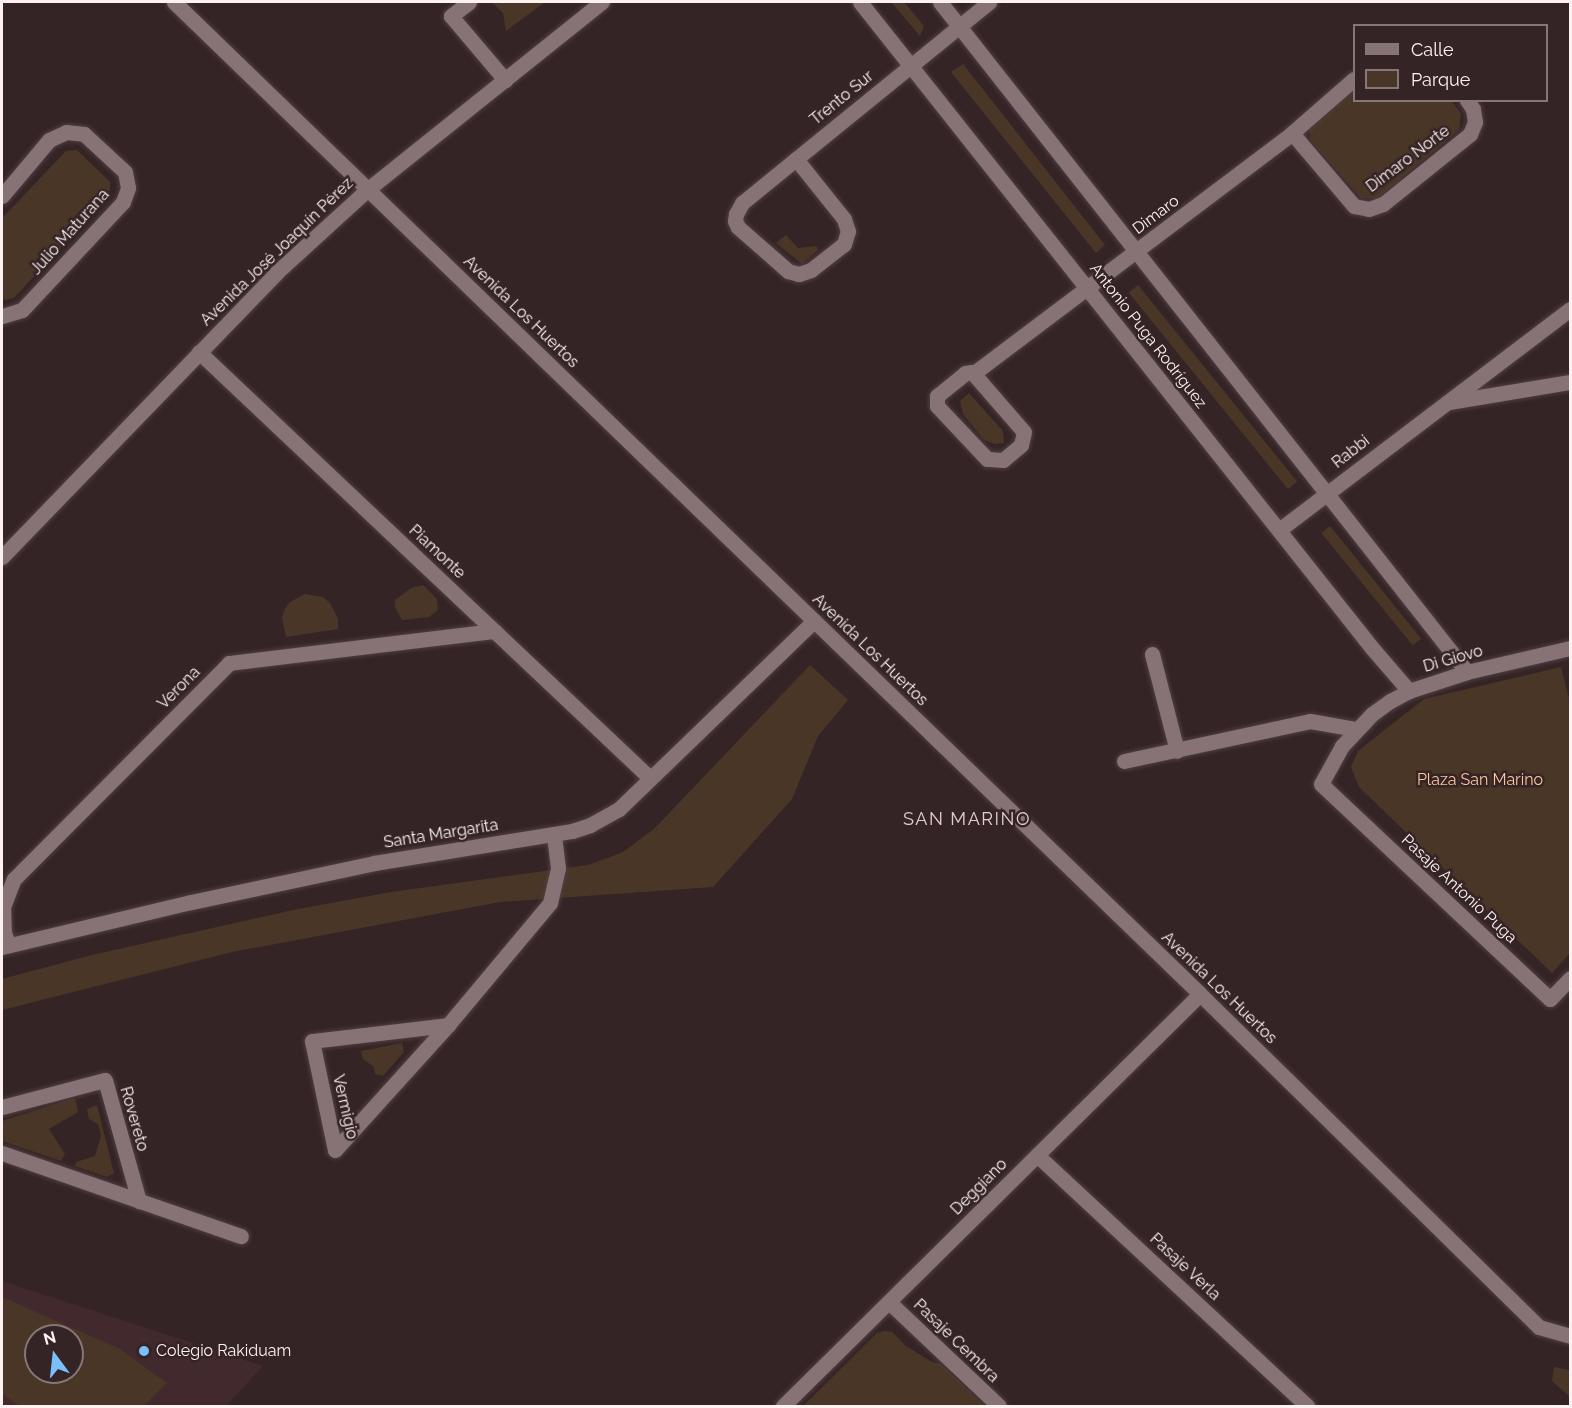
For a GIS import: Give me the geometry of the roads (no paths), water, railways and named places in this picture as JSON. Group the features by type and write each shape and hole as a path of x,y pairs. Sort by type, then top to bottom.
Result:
{"street":[{"name":"Avenida Los Huertos","path":"174,2 1200,994 1539,1327 1570,1336"},
{"path":"469,2 451,16 505,80"},
{"name":"Antonio Puga Rodríguez","path":"860,2 1409,691"},
{"path":"940,2 1467,672"},
{"name":"Trento Sur","path":"796,159 844,219 848,231 844,244 811,270 799,274 788,271 738,227 735,214 742,203 959,26 989,2"},
{"name":"Avenida José Joaquín Pérez","path":"2,557 276,273 367,190 598,3"},
{"name":"Dimaro","path":"974,373 1024,432 1021,445 1003,460 987,459 938,406 937,396 965,373 974,373 1137,252 1292,133 1353,80"},
{"name":"Dimaro Norte","path":"1292,133 1354,206 1369,209 1383,204 1470,134 1475,122 1473,109 1468,102"},
{"name":"Julio Maturana","path":"2,196 49,140 66,132 84,134 125,172 128,188 123,202 22,310 2,316"},
{"name":"Rabbi","path":"1279,530 1570,309"},
{"name":"Piamonte","path":"199,352 650,778"},
{"name":"Rabbi","path":"1446,402 1570,382"},
{"name":"Santa Margarita","path":"5,946 191,902 374,863 572,831 605,818 619,809 814,621"},
{"name":"Verona","path":"5,946 3,907 14,879 229,663 494,631"},
{"name":"Di Giovo","path":"1321,784 1330,764 1356,729 1381,708 1409,691 1467,672 1570,648"},
{"path":"1152,654 1177,751"},
{"path":"1124,761 1310,722 1356,729"},
{"name":"Pasaje Antonio Puga","path":"1321,784 1550,999 1570,978"},
{"name":"Vermigio","path":"448,1024 312,1041 335,1150 448,1024 550,903 558,868 554,834"},
{"name":"Deggiano","path":"783,1407 1200,994"},
{"name":"Rovereto","path":"2,1107 105,1080 139,1201"},
{"path":"2,1153 241,1236"},
{"name":"Pasaje Verla","path":"1037,1155 1307,1407"},
{"name":"Pasaje Cembra","path":"889,1302 999,1407"}],"place":[{"name":"Colegio Rakiduam","path":"144,1351"}],"district":[{"name":"SAN MARINO","path":"967,819"}],"park label":[{"name":"Plaza San Marino","path":"1480,780"}]}
